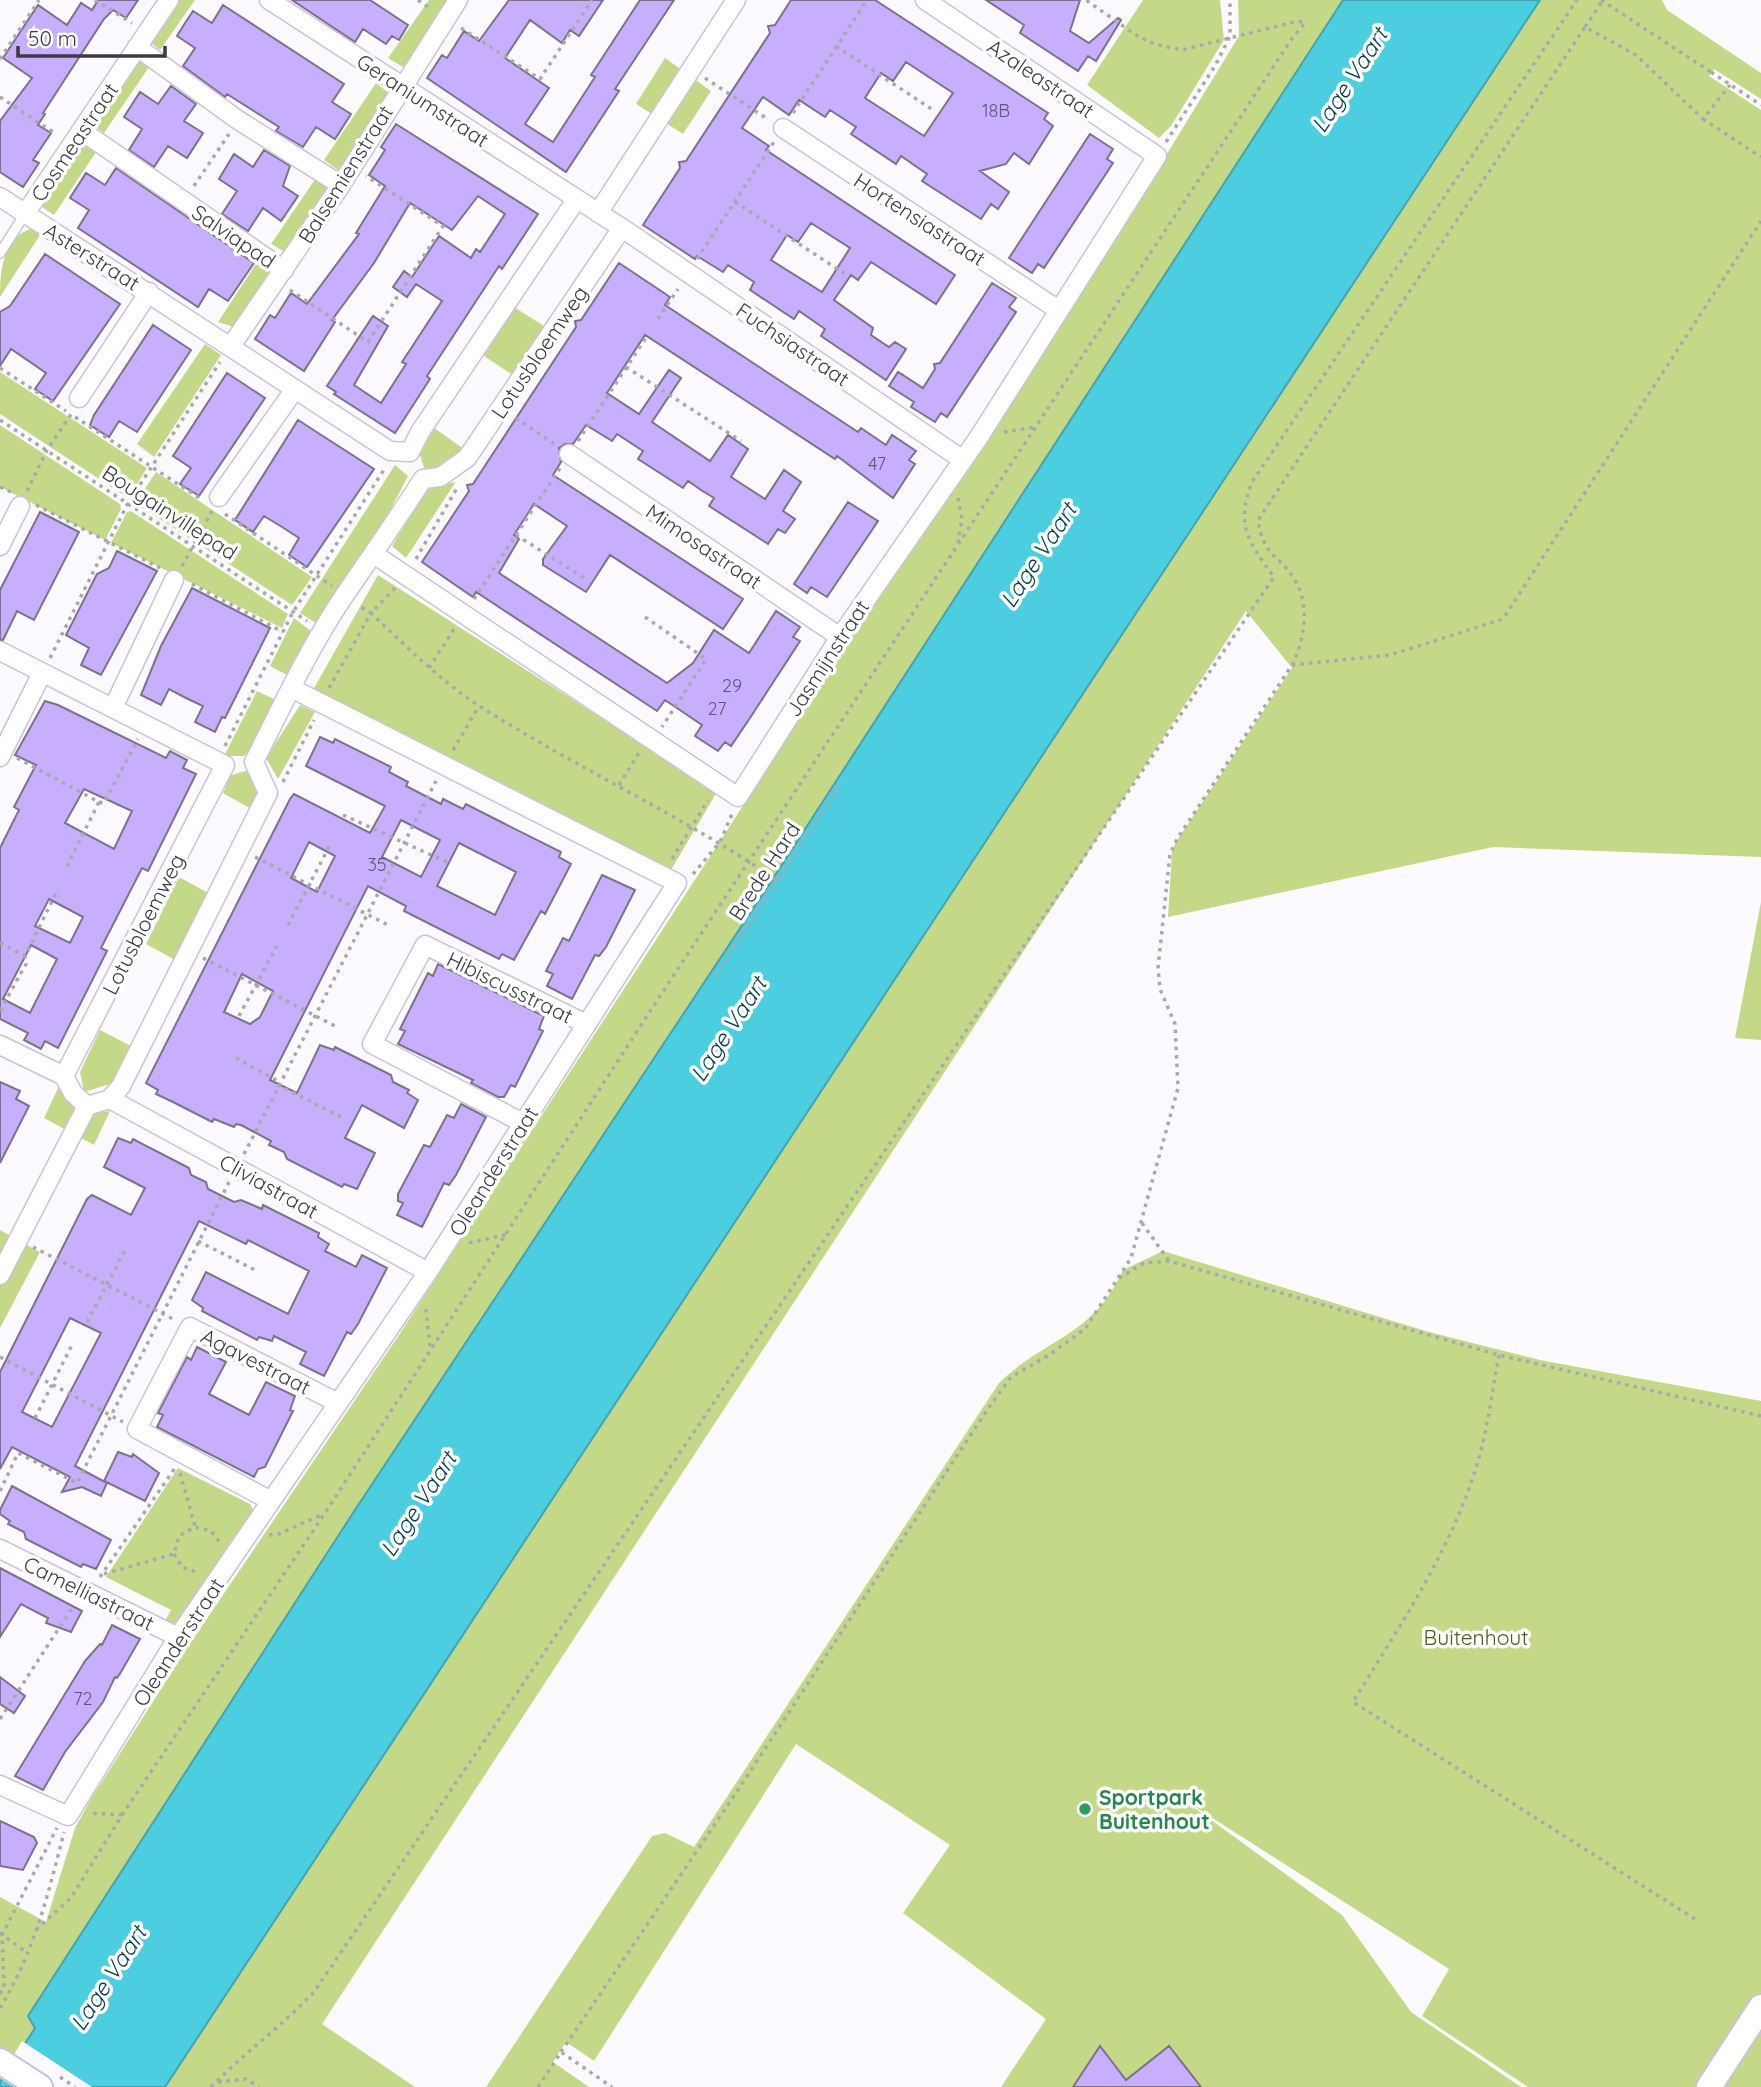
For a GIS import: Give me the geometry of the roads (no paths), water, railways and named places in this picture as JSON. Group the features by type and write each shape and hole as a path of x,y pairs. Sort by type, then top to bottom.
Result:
{"street":[{"name":"Cosmeastraat","path":"25,214 169,0"},
{"name":"Geraniumstraat","path":"269,0 576,200"},
{"name":"Balsemienstraat","path":"231,346 341,185 401,85 458,0"},
{"path":"598,213 736,0"},
{"name":"Azaleastraat","path":"925,0 1157,156"},
{"path":"142,40 238,120 341,185"},
{"name":"Hortensiastraat","path":"783,128 1058,309"},
{"name":"Salviapad","path":"77,138 183,202 280,276"},
{"name":"Jasmijnstraat","path":"375,555 738,797 840,637 979,437 1157,156"},
{"name":"Asterstraat","path":"0,197 295,388 403,452"},
{"path":"254,762 323,631 423,479 403,452 420,432 576,200 622,228"},
{"name":"Fuchsiastraat","path":"622,228 963,460"},
{"name":"Lotusbloemweg","path":"423,479 440,477 467,458 622,228"},
{"name":"Asterstraat","path":"75,406 149,292"},
{"path":"217,502 295,388"},
{"name":"Mimosastraat","path":"569,454 840,637"},
{"path":"0,546 22,502"},
{"path":"113,708 175,578"},
{"path":"0,651 225,765 254,762"},
{"path":"1,754 42,673"},
{"name":"Oleanderstraat","path":"0,1785 69,1812 178,1637 336,1402 440,1254 586,1024 669,879 292,688"},
{"path":"0,1275 86,1107 110,1099 121,1086 268,793 254,762"},
{"name":"Lotusbloemweg","path":"64,1076 225,765"},
{"name":"Hibiscusstraat","path":"523,1123 372,1044 425,945 586,1024"},
{"path":"0,1045 64,1076 86,1107"},
{"name":"Cliviastraat","path":"110,1099 236,1168 424,1277"},
{"name":"Agavestraat","path":"271,1501 137,1429 190,1327 336,1402"},
{"name":"Camelliastraat","path":"0,1549 82,1592 178,1637"},
{"path":"1709,2087 1761,2007"},
{"path":"0,2061 40,2087"}],"lane":[{"path":"0,253 25,214"}],"water":[{"name":"Lage Vaart","path":"1343,0 1540,0 165,2087 0,2087 0,2082 35,2028 28,2016 353,1513 770,883"}],"place":[{"name":"Sportpark Buitenhout","path":"1085,1809"}],"park label":[{"name":"Buitenhout","path":"1476,1637"}]}
